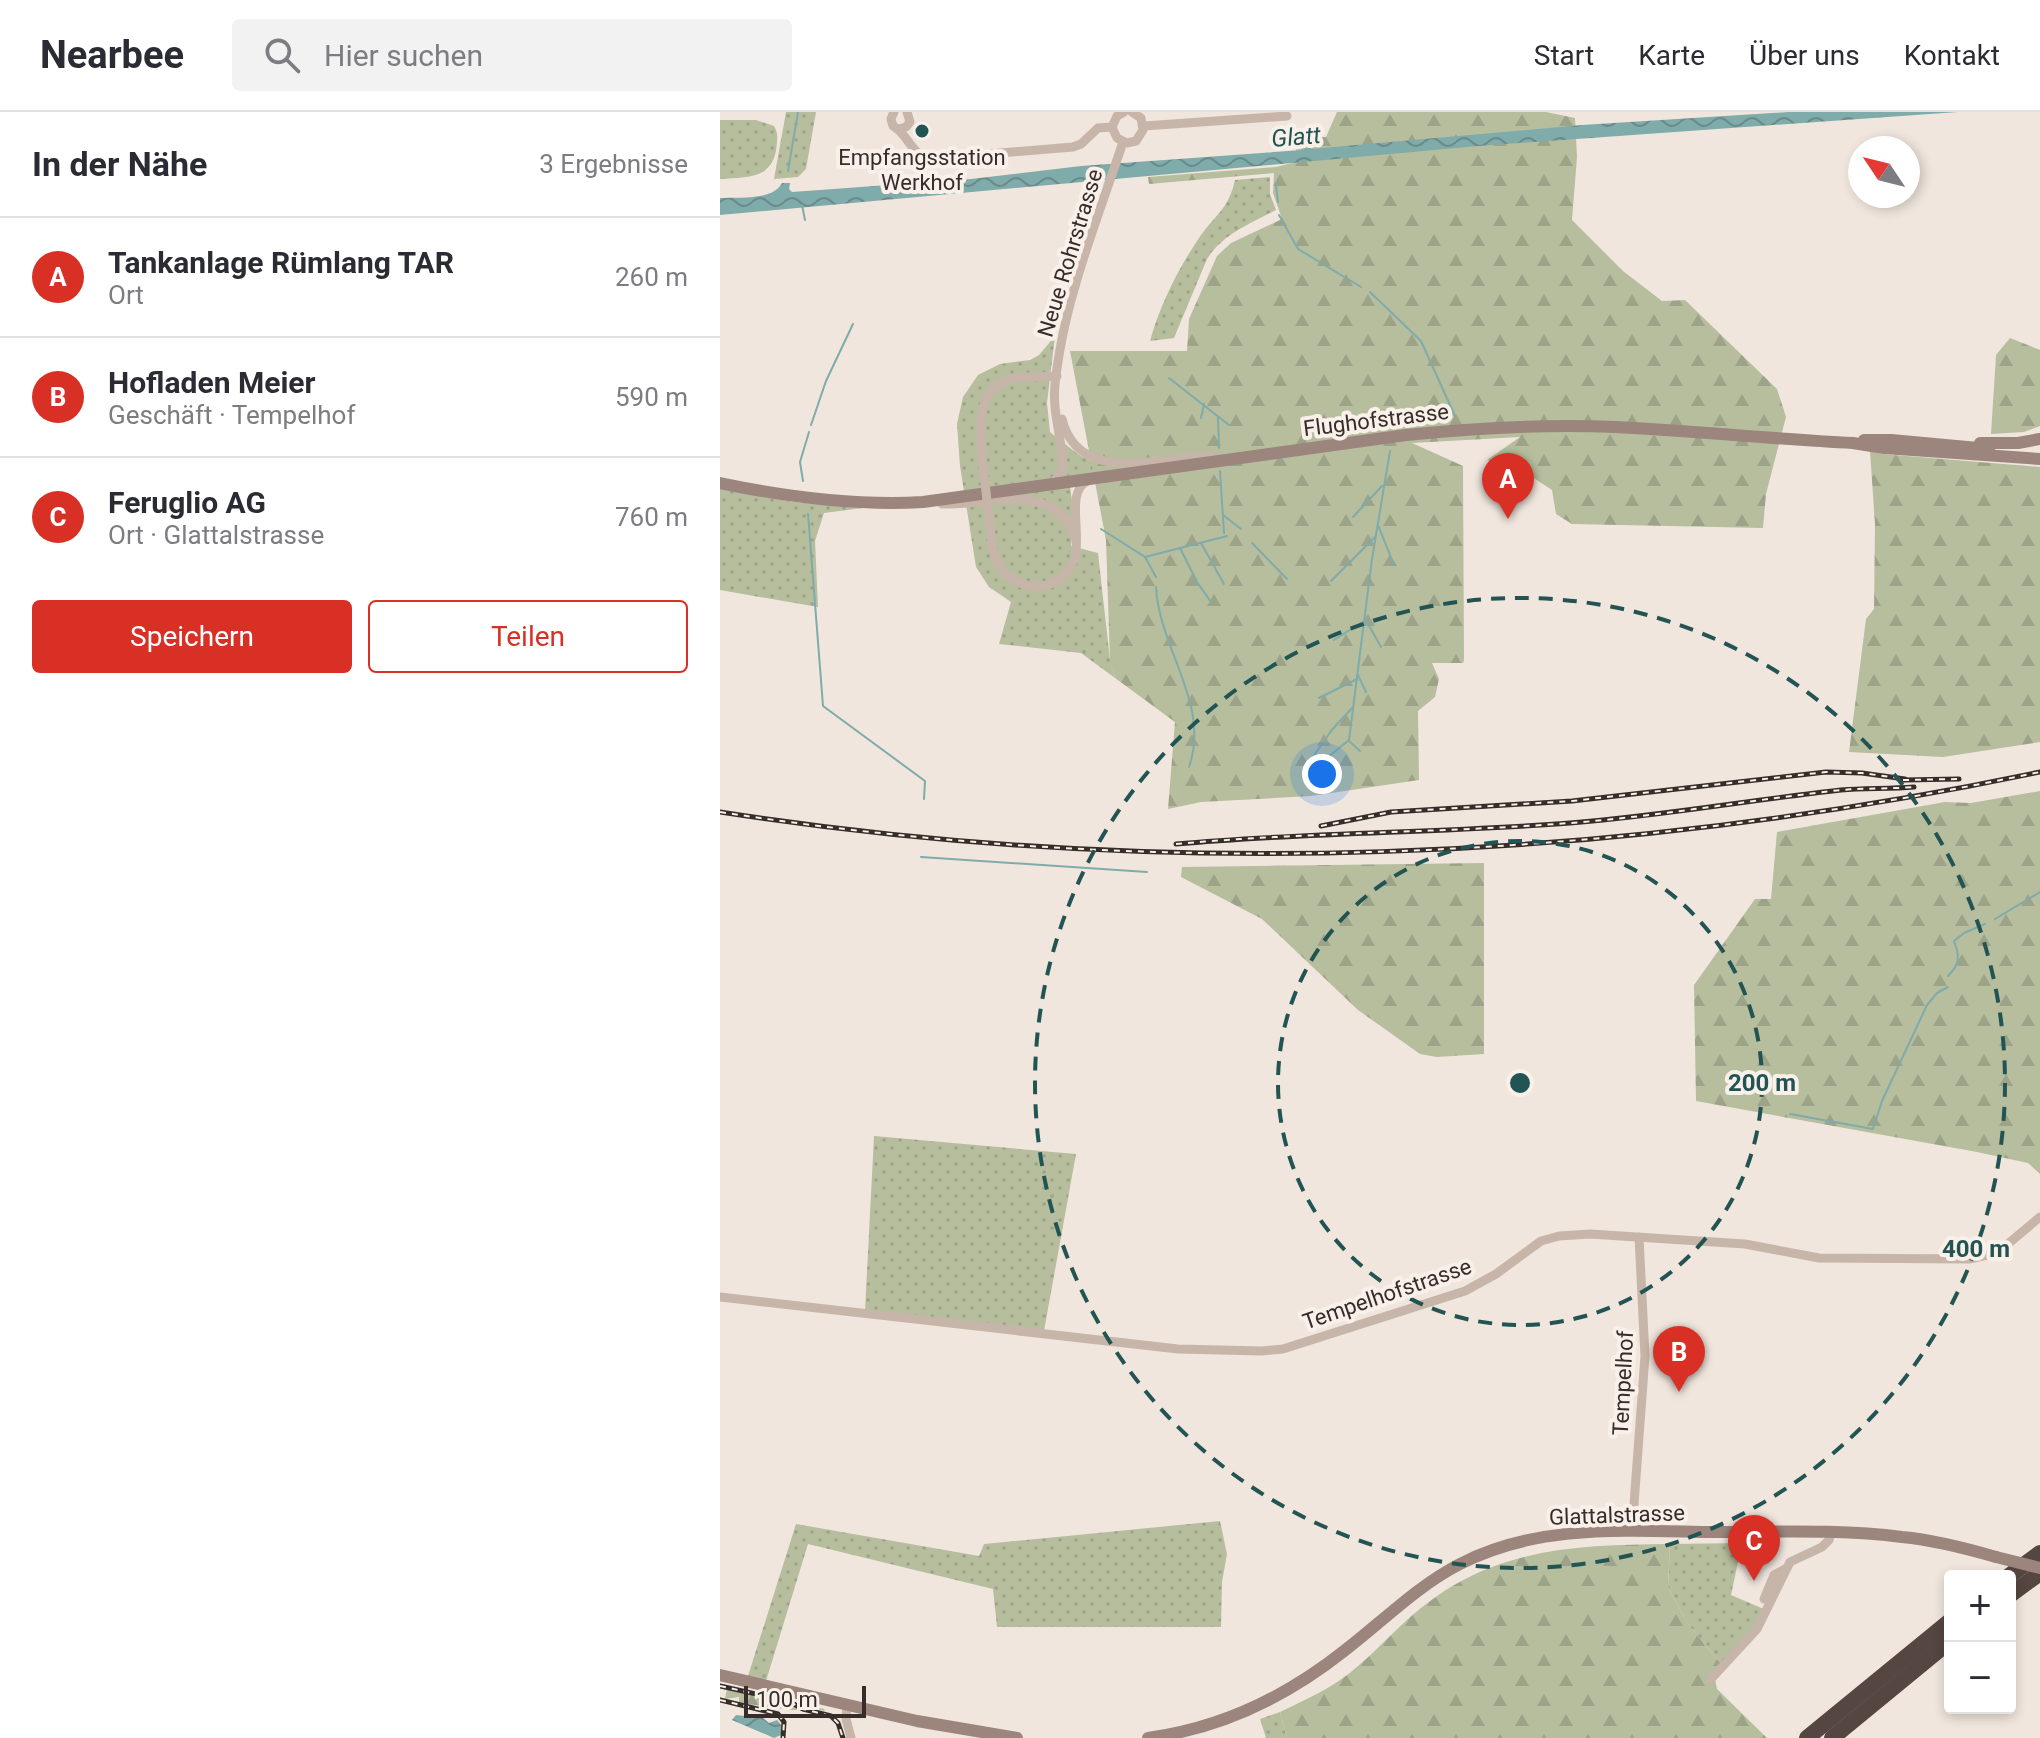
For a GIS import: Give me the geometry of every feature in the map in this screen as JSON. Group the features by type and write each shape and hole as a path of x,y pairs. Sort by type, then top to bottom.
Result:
{"highway":[{"path":"2016,1571 2040,1553"},
{"path":"2016,1590 2040,1571"},
{"path":"1807,1738 1944,1626"},
{"path":"1832,1738 1949,1642"}],"main road":[{"name":"Flughofstrasse","path":"720,483 796,497 878,503 923,502 1372,439 1473,428 1615,427 2040,459"},
{"path":"1853,443 1869,439 1970,445 2040,439"},
{"path":"1970,445 2040,452"},
{"name":"Glattalstrasse","path":"1148,1738 1184,1732 1228,1719 1300,1685 1416,1592 1459,1565 1487,1552 1548,1536 1632,1531 1831,1533 1913,1538 1996,1557 2040,1571"},
{"path":"720,1675 917,1721 1017,1738"}],"street":[{"path":"894,112 892,123 913,150 929,159 1073,147 1081,144 1098,128 1112,127"},
{"path":"899,129 910,122 907,112"},
{"path":"1124,112 1117,116 1112,127 1122,146 1139,138 1144,126 1139,115 1132,112"},
{"path":"1144,126 1287,116"},
{"name":"Neue Rohrstrasse","path":"1122,146 1060,344 1057,376 1063,424 1079,449 1094,459 1122,464 1198,456 1236,458"},
{"path":"1057,376 1013,379 992,390 980,416 989,519 997,561 1009,577 1025,586 1043,587 1063,577 1074,562 1077,543 1076,492 1082,484 1096,478"},
{"name":"Neue Rohrstrasse","path":"1051,484 1063,465 1054,384 1057,376"},
{"path":"923,502 946,504 1025,499 1045,503 1066,519 1077,543"},
{"name":"Tempelhofstrasse","path":"720,1297 1178,1349 1262,1351 1283,1349 1465,1291 1496,1274 1541,1241 1559,1236 1590,1234 1745,1244 1819,1258 1969,1259 1997,1253 2040,1217"},
{"name":"Tempelhof","path":"1632,1531 1645,1356 1639,1237"},
{"path":"1764,1599 1774,1575 1797,1557 1822,1547 1831,1533"},
{"path":"1711,1679 1757,1629 1785,1569"},
{"path":"847,1705 846,1719 851,1738"}],"green space":[{"path":"786,112 816,112 806,169 798,177 774,179"},
{"path":"1337,112 1546,112 1575,118 1577,157 1572,220 1623,271 1662,301 1685,300 1777,389 1786,417 1766,494 1763,528 1572,524 1556,514 1552,490 1517,467 1487,460 1520,437 1412,443 1463,466 1464,660 1463,663 1432,663 1439,679 1435,697 1418,711 1419,780 1311,796 1201,802 1168,809 1175,722 1115,678 1110,661 1106,540 1070,351 1187,351 1189,319 1217,256 1231,243 1282,219 1273,193 1274,173 1149,184 1148,177 1276,167 1296,162 1296,139 1326,137"},
{"path":"720,120 756,120 774,126 776,151 768,167 747,177 720,179"},
{"path":"1270,177 1270,194 1276,210 1238,230 1213,250 1174,338 1150,341 1177,275 1199,238 1225,206 1235,180"},
{"path":"1055,336 1047,403 1050,432 1079,455 1110,471 1069,476 1074,521 1071,546 1098,553 1110,660 1115,678 1081,653 999,644 1011,602 989,587 976,567 960,466 957,424 963,397 978,375 1000,364 1030,360 1039,355"},
{"path":"2010,338 2040,350 2040,426 2024,432 1991,434 1996,355"},
{"path":"1870,451 2040,467 2040,742 1943,757 1849,752 1866,619 1874,609 1875,524"},
{"path":"720,489 794,502 863,508 824,513 815,541 818,607 720,590"},
{"path":"2040,791 2040,1174 2028,1163 1977,1152 1696,1101 1694,985 1755,899 1771,899 1777,832 1945,802 1971,803"},
{"path":"1484,863 1484,1054 1437,1057 1420,1054 1358,1010 1262,919 1181,877 1182,867"},
{"path":"874,1136 1076,1154 1044,1331 865,1311"},
{"path":"1220,1521 1227,1554 1222,1582 1221,1627 997,1627 993,1589 808,1544 766,1681 748,1676 796,1524 979,1556 984,1544"},
{"path":"1742,1543 1731,1595 1766,1610 1762,1620 1722,1665 1688,1624 1668,1587 1670,1544"},
{"path":"1670,1544 1668,1587 1688,1624 1722,1665 1714,1674 1717,1689 1767,1738 1287,1738 1280,1712 1345,1676 1421,1608 1479,1572 1508,1561 1571,1549"},
{"path":"727,1688 825,1711 801,1706 799,1710 792,1710 739,1703 739,1697 725,1699"},
{"path":"1280,1712 1287,1738 1266,1738 1260,1719"}],"water":[{"path":"1789,112 1958,112 1478,146 720,215 720,198 763,195 771,193 782,183 790,183 792,192 1302,150 1307,138 1312,137 1311,149 1582,125"},
{"path":"736,1715 763,1718 769,1723 777,1720 782,1726 781,1735 774,1738 732,1720"}],"waterway":[{"path":"788,171 798,112"},
{"path":"1276,185 1278,202"},
{"path":"802,205 805,220"},
{"path":"1279,215 1298,249 1361,287"},
{"path":"1370,292 1421,341 1455,416"},
{"path":"811,425 826,381 853,324"},
{"path":"1169,378 1229,425"},
{"path":"1201,418 1204,404"},
{"path":"1218,417 1219,448"},
{"path":"803,481 800,462 809,432"},
{"path":"1322,762 1349,740 1372,559 1390,451"},
{"path":"1220,471 1224,533"},
{"path":"1353,517 1382,486"},
{"path":"808,514 823,706 925,781 924,799"},
{"path":"1223,515 1241,529"},
{"path":"1378,525 1394,565"},
{"path":"1101,529 1145,557 1156,577"},
{"path":"1145,557 1227,536"},
{"path":"1331,581 1375,537"},
{"path":"1201,543 1224,584"},
{"path":"1252,543 1287,579"},
{"path":"1180,548 1211,602"},
{"path":"1156,587 1159,610 1194,721 1194,744 1189,767"},
{"path":"1366,620 1381,647"},
{"path":"1334,640 1364,621"},
{"path":"1358,675 1366,692"},
{"path":"1319,698 1357,679"},
{"path":"1308,764 1352,708"},
{"path":"1349,741 1360,751"},
{"path":"921,857 1147,872"},
{"path":"1995,919 2040,892"},
{"path":"1948,976 1958,960 1954,941 1985,924"},
{"path":"1790,1114 1873,1129 1882,1101 1927,1005 1937,993 1948,987"}],"railway":[{"path":"1321,826 1391,812 1572,801 1826,772 1905,779"},
{"path":"720,812 885,834 1050,847 1216,853 1382,852 1547,843 1712,826 1877,803 2040,772"},
{"path":"1903,780 1959,779"},
{"path":"1176,844 1570,823 1841,790 1914,787"},
{"path":"720,1686 788,1701 803,1709 831,1716 838,1723 843,1738"},
{"path":"720,1700 778,1714 784,1722 783,1738"}],"place":[{"name":"Empfangsstation Werkhof","path":"922,131"},
{"name":"Tankanlage Rümlang TAR","path":"1508,519"},
{"name":"Hofladen Meier","path":"1679,1392"},
{"name":"Feruglio AG","path":"1754,1581"}],"water label":[{"name":"Glatt","path":"1296,137"}]}
